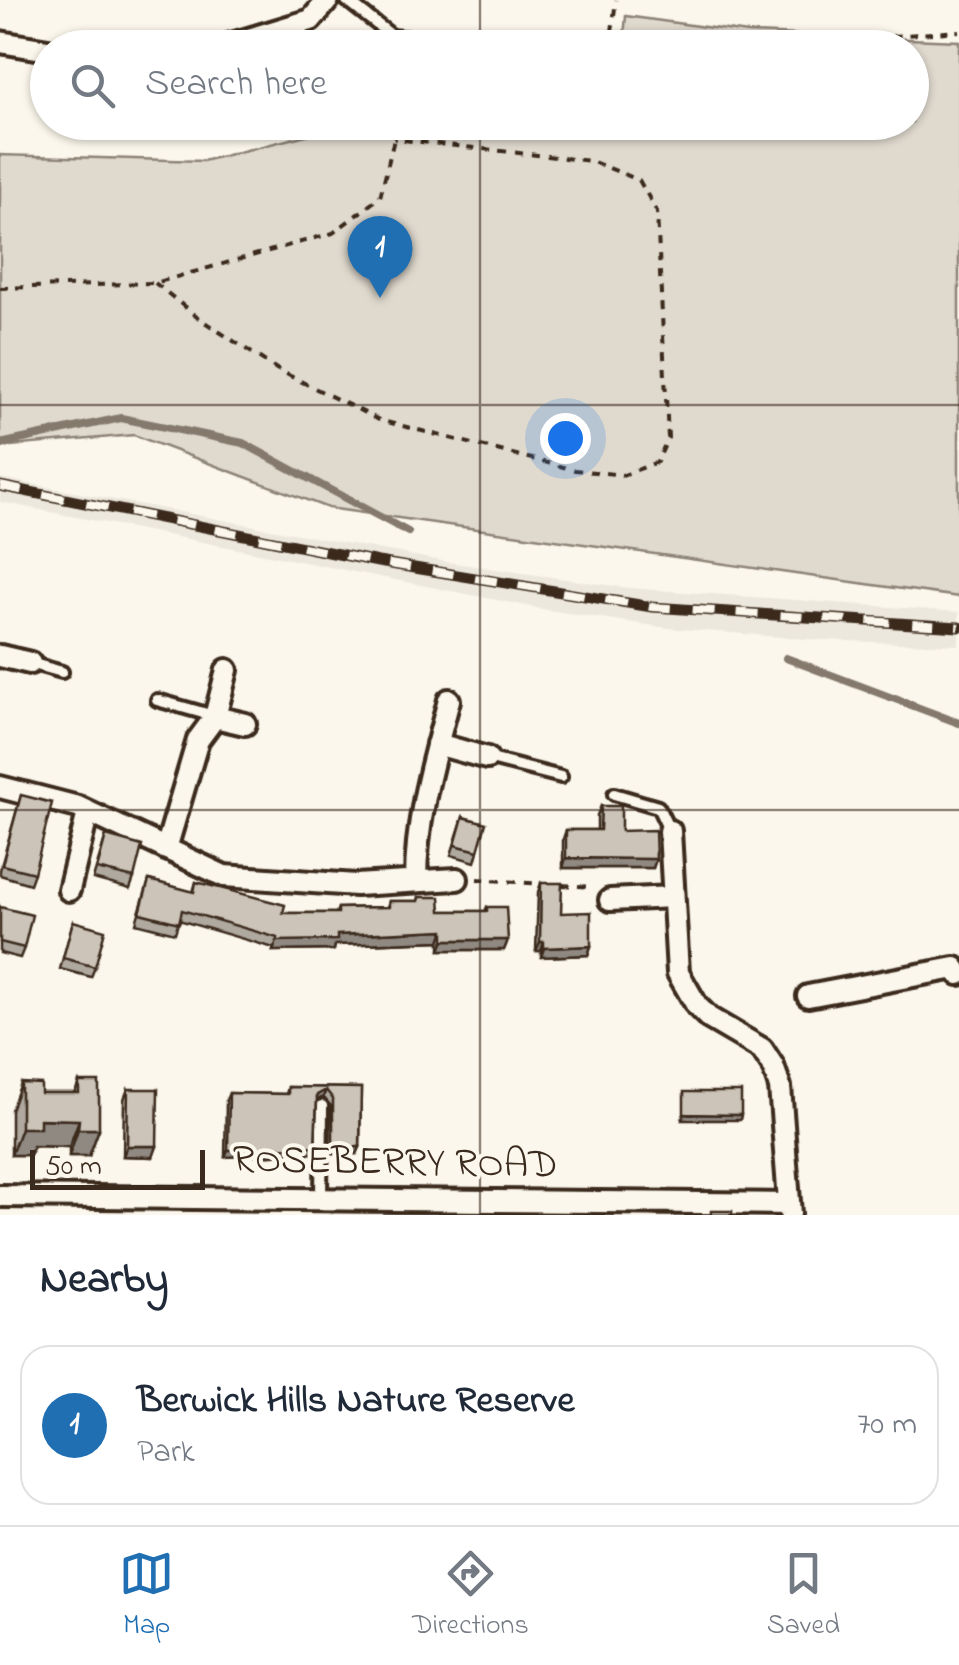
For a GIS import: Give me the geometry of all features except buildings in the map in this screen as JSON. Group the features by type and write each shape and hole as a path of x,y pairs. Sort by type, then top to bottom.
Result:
{"street":[{"path":"278,30 311,20 328,0"},
{"path":"0,42 30,47"},
{"path":"0,656 30,663"},
{"path":"166,849 198,740 215,716 227,670"},
{"path":"416,881 418,823 450,700"},
{"path":"215,716 245,724"},
{"path":"438,744 487,758"},
{"path":"0,787 88,812 224,876 356,886 457,879"},
{"path":"69,890 88,812"},
{"path":"670,831 678,974 686,992 709,1018 762,1049 773,1066 780,1087 790,1210"},
{"path":"605,893 673,897"},
{"path":"808,996 957,971"},
{"name":"ROSEBERRY ROAD","path":"0,1196 321,1197 790,1210"}],"lane":[{"path":"346,0 384,30"},
{"path":"30,663 62,672"},
{"path":"157,700 215,716"},
{"path":"487,758 561,778"},
{"path":"614,794 658,807 670,831"},
{"path":"321,1197 322,1106"}],"path":[{"path":"612,30 616,0"},
{"path":"929,33 959,31"},
{"path":"0,288 155,283 332,233 380,197 394,140"},
{"path":"155,283 197,317 278,370 379,420 575,470 624,475 656,462 668,438 657,212 639,180 591,160 403,140"},
{"path":"457,879 605,893"}],"shaded area":[{"path":"626,16 726,30 625,30"},
{"path":"929,40 959,41 959,597 328,508 134,435 0,447 0,155 203,161 286,140 929,140"},
{"path":"0,478 447,562 629,588 959,612 959,645 818,640 668,628 547,610 0,502"}],"waterway":[{"path":"0,444 121,418 243,443 408,532"},
{"path":"786,658 959,723"}],"railway":[{"path":"0,486 378,562 652,607 959,627"}],"place":[{"name":"Berwick Hills Nature Reserve","path":"380,298"}]}
